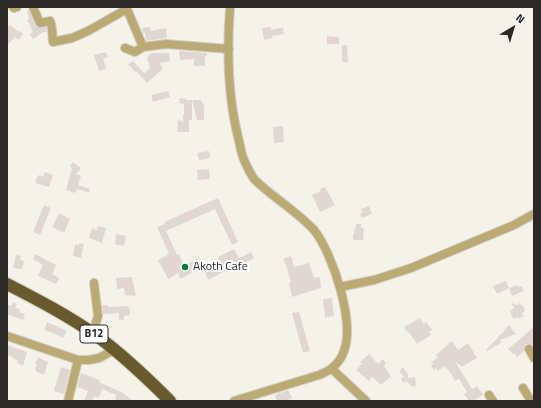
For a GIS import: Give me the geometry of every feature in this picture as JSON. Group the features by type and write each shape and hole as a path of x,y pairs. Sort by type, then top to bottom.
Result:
{"highway":[{"name":"B12","path":"7,284 93,333 170,401"}],"street":[{"path":"13,7 17,7"},
{"path":"33,7 40,23 50,21 52,26 53,42 72,38 127,10 143,47"},
{"path":"230,7 229,68 235,123 243,158 248,170 255,180 301,217 314,231 323,245 330,257 340,287 344,306 347,336 344,352 332,369 319,375 234,401"},
{"path":"124,48 135,52 143,47 166,44 229,49"},
{"path":"340,287 374,280 411,268 514,225 534,214"},
{"path":"93,333 98,316 94,283"},
{"path":"7,336 78,360 99,358 114,350"},
{"path":"529,349 534,358"},
{"path":"68,401 78,360"},
{"path":"332,369 366,401"},
{"path":"523,388 531,401"}],"building":[{"path":"27,11 29,11 36,27 46,27 47,32 43,32 33,39 30,34 33,32 27,20 29,19"},
{"path":"10,25 23,34 19,40 15,37 7,46 7,28"},
{"path":"150,27 151,31 166,28 167,38 146,41 145,33 143,33 142,28"},
{"path":"271,27 271,30 283,27 284,34 272,36 273,38 264,40 262,28"},
{"path":"327,36 339,37 339,44 327,44"},
{"path":"342,45 347,45 348,62 342,62"},
{"path":"179,51 207,53 207,56 205,56 205,66 194,66 194,59 180,60"},
{"path":"106,52 108,57 103,59 106,69 99,71 94,55"},
{"path":"151,53 169,53 170,61 160,63 163,69 147,83 128,64 133,61 144,73 150,68 147,58"},
{"path":"168,91 170,97 153,102 151,95"},
{"path":"180,98 192,100 192,120 189,120 189,132 177,132 178,120 183,122 184,114 184,104 179,103"},
{"path":"192,100 201,100 204,106 204,120 197,120"},
{"path":"283,126 284,142 274,143 273,127"},
{"path":"209,151 210,158 199,160 197,153"},
{"path":"73,162 81,168 76,174 81,176 78,185 90,189 89,193 77,189 75,193 66,190 72,168 70,166"},
{"path":"209,169 210,179 198,180 197,170"},
{"path":"45,172 53,175 49,187 35,183 38,175 43,177"},
{"path":"325,187 335,205 320,212 312,195 321,191 320,189"},
{"path":"218,198 238,242 232,245 215,209 166,231 184,266 197,259 202,267 180,279 178,273 168,279 158,260 169,254 157,227 165,224 164,222"},
{"path":"44,205 51,208 40,235 33,232"},
{"path":"369,206 372,214 362,218 360,214 363,213 361,209"},
{"path":"59,213 70,219 64,233 52,227"},
{"path":"356,224 361,224 361,228 364,228 363,240 353,240"},
{"path":"98,226 106,228 102,243 89,238 92,228 97,230"},
{"path":"116,234 126,236 124,246 115,244"},
{"path":"79,243 84,244 81,258 73,256 75,244 79,245"},
{"path":"234,249 239,258 251,252 254,258 208,280 205,273 222,264 218,257"},
{"path":"35,254 56,265 52,274 59,278 56,284 38,276 43,265 33,259"},
{"path":"16,255 21,256 20,260 24,261 22,269 13,268"},
{"path":"291,256 294,267 309,263 314,278 320,277 321,288 292,297 289,283 291,283 283,259"},
{"path":"132,277 136,296 125,295 124,288 117,289 116,278"},
{"path":"506,281 509,288 497,294 493,286"},
{"path":"518,285 519,287 522,286 524,291 512,296 509,288"},
{"path":"332,298 334,316 325,317 323,299"},
{"path":"13,302 17,304 15,308 20,310 19,312 25,314 23,320 7,314 7,304 11,306"},
{"path":"511,303 517,305 519,303 524,307 525,311 522,313 524,316 518,319 518,317 513,319 510,311 514,308"},
{"path":"102,305 108,305 108,307 128,306 130,315 124,316 124,320 119,320 119,313 103,314"},
{"path":"299,312 310,351 303,353 292,313"},
{"path":"420,318 424,324 426,322 432,330 429,332 431,335 417,344 404,327"},
{"path":"47,322 67,331 63,338 44,330"},
{"path":"509,325 516,334 500,340 502,342 487,351 486,350"},
{"path":"534,327 534,347 526,344 524,351 517,357 515,353 513,354 508,349"},
{"path":"452,341 458,350 468,343 477,358 462,367 455,361 472,389 477,386 483,395 473,401 469,401 464,394 467,392 459,379 455,381 445,366 438,371 436,368 434,370 431,366 433,364 431,362 438,358 436,355"},
{"path":"7,345 27,352 23,366 17,363 18,360 7,355"},
{"path":"369,354 378,364 383,359 386,364 384,366 391,376 381,385 372,377 369,381 356,370 362,364 360,362"},
{"path":"38,357 48,362 44,375 35,371 37,364 35,363"},
{"path":"61,367 70,370 64,394 54,391"},
{"path":"403,367 408,374 408,378 415,377 416,386 412,387 407,381 403,383 401,378 404,377 399,371"},
{"path":"81,373 100,380 99,382 123,393 133,401 115,401 116,395 102,389 99,398 94,396 92,401 84,401 88,391 77,387"},
{"path":"288,390 292,398 286,401 277,401 275,395"}],"place":[{"name":"Akoth Cafe","path":"185,267"}]}
